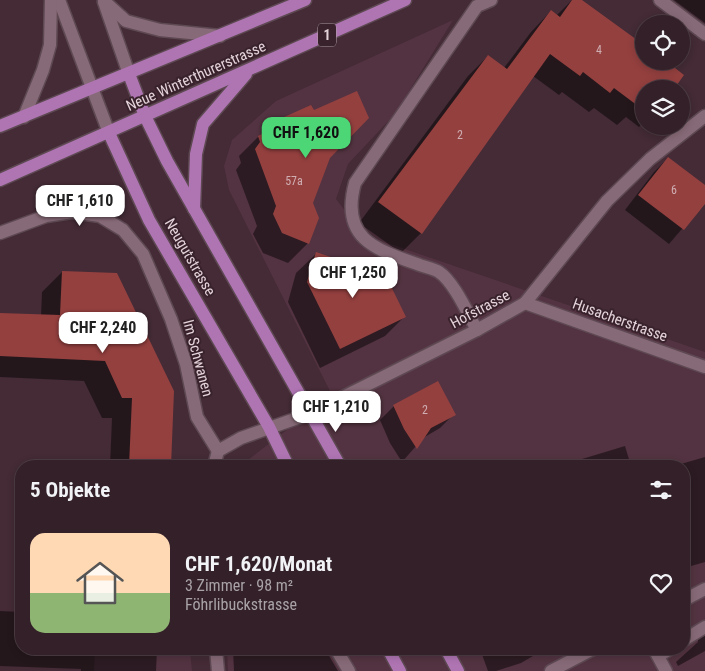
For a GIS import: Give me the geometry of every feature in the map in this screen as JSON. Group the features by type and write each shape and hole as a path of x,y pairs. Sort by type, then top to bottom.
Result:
{"main road":[{"name":"Neue Winterthurerstrasse","path":"0,126 305,0"},
{"name":"Neue Winterthurerstrasse","path":"0,180 405,0"},
{"name":"Neugutstrasse","path":"194,210 196,154 203,124 249,70"},
{"name":"Neugutstrasse","path":"129,74 145,116 194,210 336,460"},
{"name":"Neugutstrasse","path":"110,132 149,220 269,427 285,460"},
{"path":"391,655 400,671"},
{"path":"449,655 458,671"}],"street":[{"path":"24,117 43,70 50,45 51,0"},
{"name":"Neugutstrasse","path":"59,0 110,132"},
{"path":"477,330 448,281 438,272 376,249 364,239 353,220 351,200 355,183 477,6 491,0"},
{"path":"660,0 705,34"},
{"name":"Neugutstrasse","path":"103,1 126,21 160,30 220,36"},
{"name":"Neugutstrasse","path":"103,1 129,74"},
{"name":"Hofstrasse","path":"269,427 309,414 477,330 525,303 607,201 650,159 705,116"},
{"name":"Im Schwanen","path":"0,232 46,216 72,212 100,216 122,230 142,254 171,319 186,364 197,417 218,451"},
{"name":"Husacherstrasse","path":"525,303 705,367"},
{"path":"216,460 218,451 241,438 269,427"},
{"path":"690,597 705,589"},
{"path":"690,636 705,627"},
{"path":"217,655 218,671"},
{"path":"340,655 349,671"},
{"path":"551,671 582,655"},
{"path":"658,655 666,671"}],"shaded area":[{"path":"453,20 395,114 348,164 336,199 364,235 705,352 705,671 228,671 227,655 690,655 690,460 248,460 332,395 229,190 224,166 232,140 276,101"},
{"path":"95,655 191,655 192,671 94,671"}],"building":[{"path":"572,0 582,0 635,38 635,70 678,70 684,75 680,80 635,80 635,104 614,88 610,93 583,72 580,76 550,54 422,234 378,202 488,55 507,69 551,10 560,17"},
{"path":"357,91 369,118 330,158 313,203 319,218 309,244 282,233 273,214 276,206 255,149 260,142 258,136 284,123 282,118 311,105 314,110"},
{"path":"668,157 705,185 705,204 684,230 638,195"},
{"path":"316,252 386,276 406,317 340,349 307,282"},
{"path":"62,271 117,273 174,391 171,460 129,460 132,398 122,398 105,361 0,356 0,313 60,315"},
{"path":"438,381 456,415 431,428 417,449 404,429 393,405"}]}
